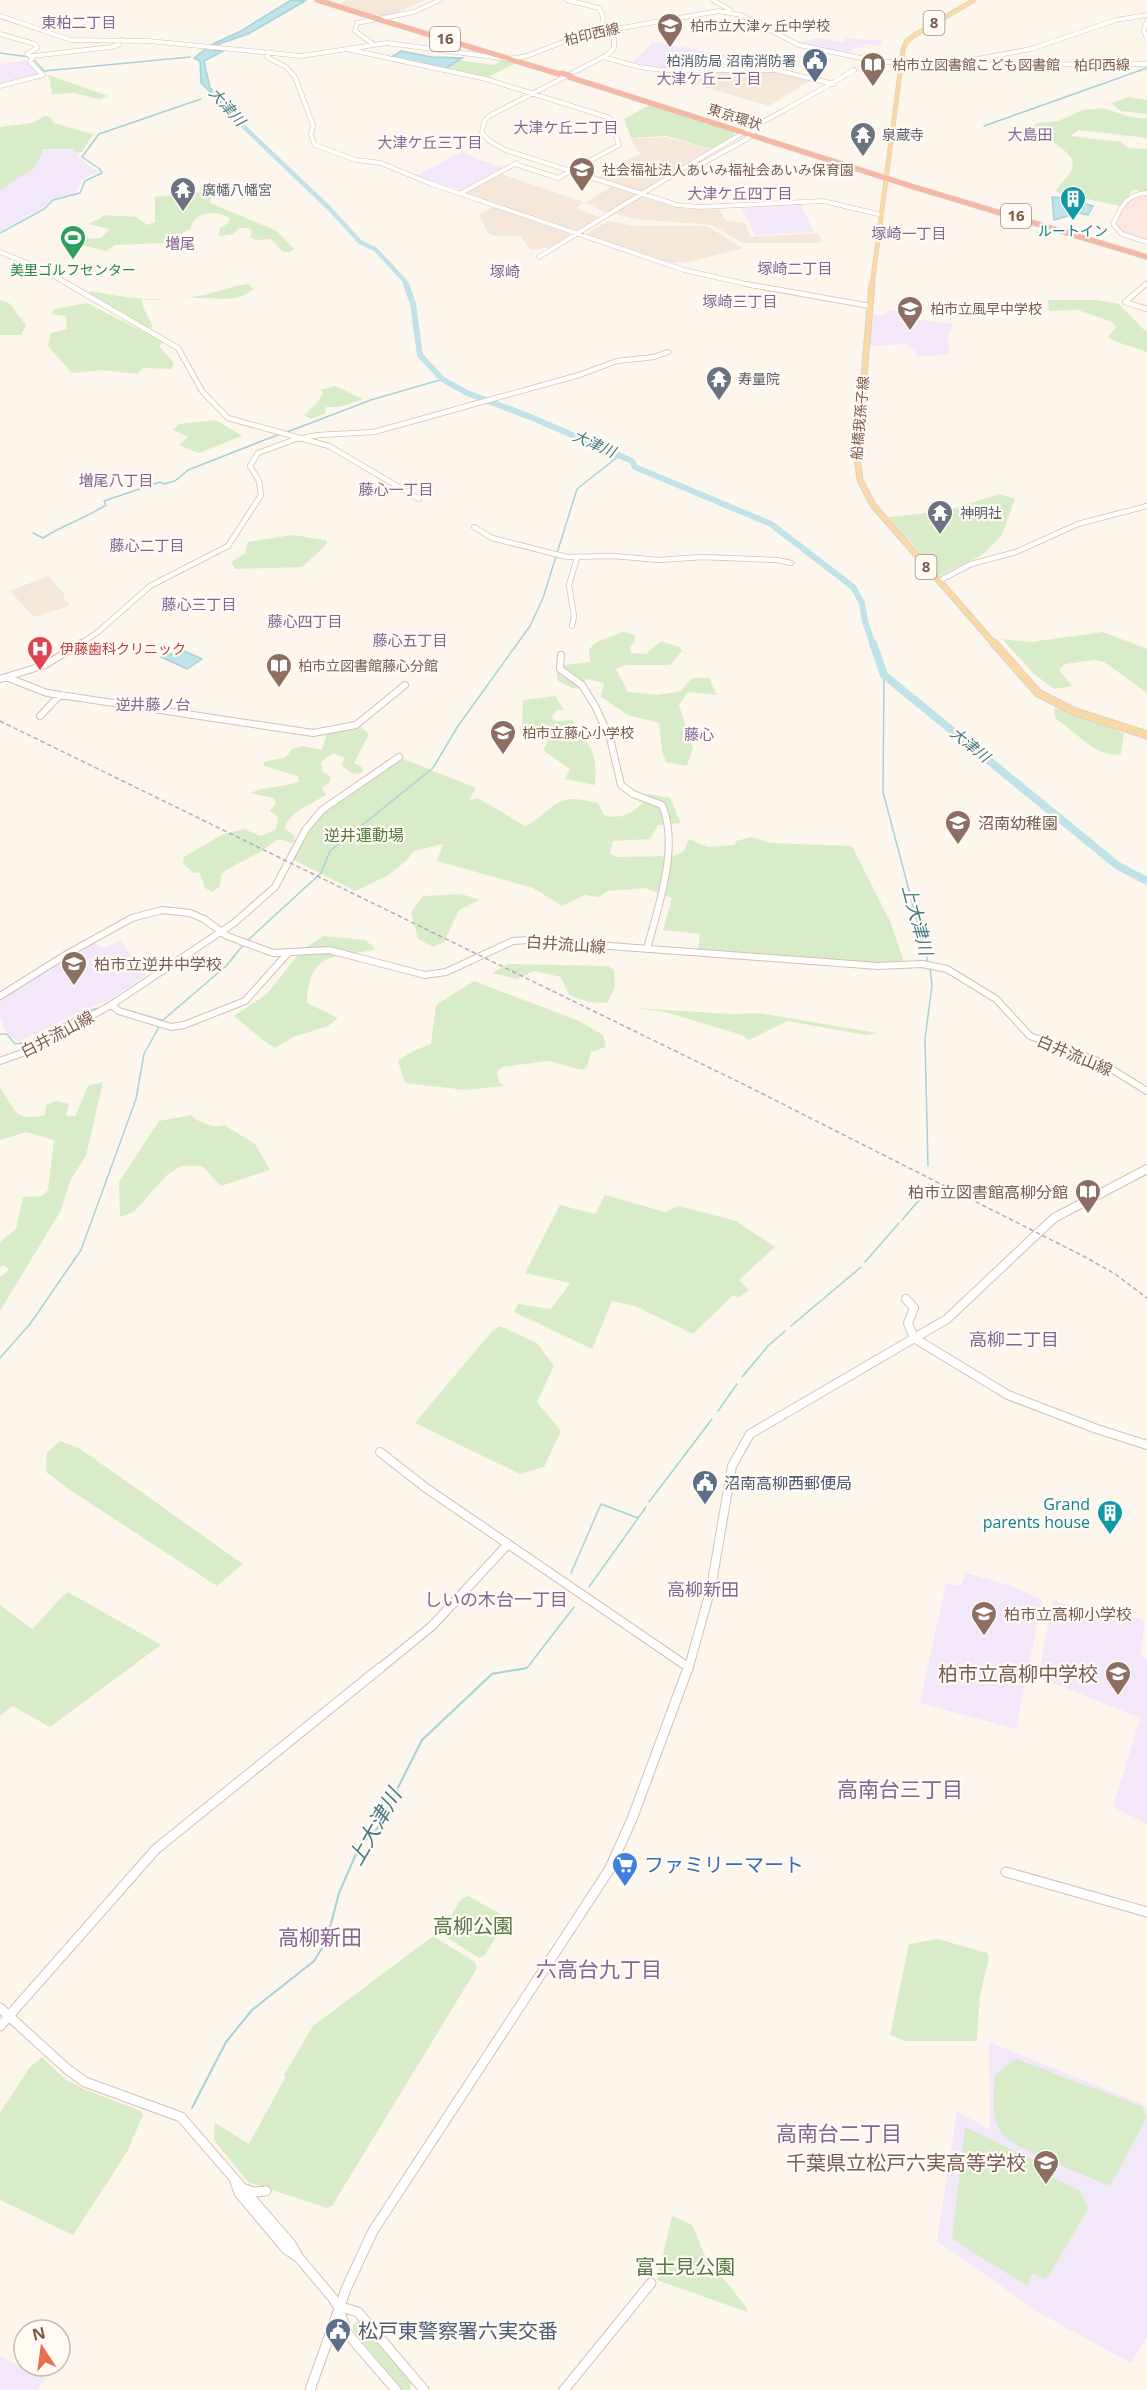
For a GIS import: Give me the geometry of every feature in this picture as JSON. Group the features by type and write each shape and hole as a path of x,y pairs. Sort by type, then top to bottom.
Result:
{"highway":[{"name":"東京環状","path":"317,0 371,16"},
{"name":"東京環状","path":"322,0 496,57 511,59"},
{"name":"東京環状","path":"383,20 896,181 1147,255"},
{"name":"東京環状","path":"748,133 1147,255"}],"main road":[{"name":"船橋我孫子線","path":"974,0 910,39 904,45 870,306 857,457 858,480 867,498 878,512 1038,693 1072,711 1147,735"}],"street":[{"path":"374,44 354,31 357,23 414,12 440,0"},
{"path":"567,0 589,4 600,10 603,15 602,25 614,39 615,45 603,57 489,116 481,127 483,136 492,144 677,205 695,207 823,201 882,215"},
{"path":"713,0 735,13"},
{"name":"柏印西線","path":"511,59 531,54 571,37 707,12 735,13 796,44 869,60 902,64 1147,64"},
{"path":"949,65 1031,49 1116,20 1147,15"},
{"path":"0,16 64,39 121,40 308,56 374,44 390,44 496,57"},
{"path":"1147,21 1144,30 1147,39"},
{"path":"0,34 35,44 37,48 27,54 32,57 49,53 111,47 118,45 121,40"},
{"path":"348,49 486,80 610,118 619,145 558,178 515,164"},
{"path":"269,53 267,57 288,68 295,77 305,112 313,125 313,144 352,159 381,163 461,193 710,277 870,306"},
{"path":"0,86 43,75 30,62 32,57"},
{"path":"603,57 639,67 662,70 775,70 832,84"},
{"path":"540,257 644,195 689,170 701,166 767,119 832,84 869,60"},
{"path":"461,193 527,157"},
{"path":"1147,193 1134,193 1129,196 1113,226 1121,233 1147,242"},
{"path":"0,252 42,269 178,348 202,391 222,414 236,421 332,448 419,499"},
{"path":"1147,283 1125,302 1147,309"},
{"path":"3,678 64,655 98,632 150,586 228,546 261,495 259,481 250,469 251,461 258,453 303,438 374,432 579,375 617,361 654,357 668,352"},
{"path":"939,581 971,564 1016,552 1078,524 1147,506"},
{"path":"474,528 492,538 556,555 577,558 614,555 654,560 702,557 777,560 791,563"},
{"path":"572,626 575,615 570,603 569,582 577,558"},
{"path":"561,655 560,669 585,689 608,734 621,785 633,794 662,805 669,819 669,848 647,949"},
{"path":"3,678 42,692 313,733 356,725 405,685"},
{"path":"40,716 60,695"},
{"path":"111,1005 234,923 275,887 306,829 322,810 399,758"},
{"path":"0,996 67,954 132,918 148,912 172,910 190,913 204,919 220,932 261,950 287,954"},
{"name":"白井流山線","path":"0,1061 27,1051 111,1005 119,1011 171,1027 184,1025 246,1001 287,954 318,950 338,951 425,975 446,972 513,941 878,966 922,964 937,966 947,969 996,999 1030,1036 1100,1062 1147,1091"},
{"path":"310,2390 338,2306 357,2260 373,2231 609,1870 644,1790 688,1667 711,1588 732,1466 745,1440 750,1434 783,1413 947,1319 1054,1218 1147,1169"},
{"path":"906,1299 914,1308 908,1320 908,1328 914,1338 982,1381 1008,1395 1097,1429 1147,1445"},
{"path":"380,1452 426,1488 688,1667"},
{"path":"0,2026 156,1849 432,1626 508,1544"},
{"path":"1006,1872 1147,1912"},
{"path":"0,2008 67,2069 85,2082 181,2117 291,2244 299,2258 338,2306 347,2333 396,2390"},
{"path":"235,2179 239,2193 286,2249 299,2258"},
{"path":"564,2390 651,2283"},
{"path":"338,2306 358,2312 424,2390"}],"shaded area":[{"path":"347,0 426,0 393,14 380,16 339,4"},
{"path":"817,38 844,42 846,38 883,41 879,46 865,44 862,48 856,47 847,55 796,43"},
{"name":"柏市立大津ヶ丘中学校","path":"653,42 734,56 711,68 652,68 631,64"},
{"path":"26,60 39,74 37,76 0,85 0,64"},
{"path":"767,70 811,80 769,106 691,83 714,71"},
{"path":"665,137 710,149 641,192 597,178 609,172 609,169 640,154 631,139"},
{"path":"75,149 80,152 77,155 91,168 100,171 82,179 76,193 53,199 0,231 0,188 24,173 45,150"},
{"path":"463,151 476,159 503,167 461,190 416,176"},
{"path":"501,174 584,202 576,208 602,218 581,231 574,231 464,193"},
{"path":"611,187 671,206 690,209 718,208 726,221 745,223 751,237 818,233 821,238 820,243 743,243 711,225 636,219 600,210 585,203"},
{"path":"1147,194 1147,240 1124,233 1116,223 1131,197"},
{"path":"800,202 813,231 811,232 755,235 741,206"},
{"path":"493,207 571,235 551,247 531,250 520,236 495,236 488,233 479,215"},
{"path":"608,221 635,226 707,226 743,248 689,262 672,263 586,234"},
{"name":"柏市立風早中学校","path":"891,310 912,315 912,319 953,324 947,341 950,354 917,357 915,354 918,353 906,344 869,346 873,314 882,316"},
{"path":"48,576 64,594 65,601 70,604 34,617 10,591"},
{"name":"柏市立逆井中学校","path":"121,941 146,975 108,1001 88,1008 18,1042 5,1030 0,1016 0,1000 93,942 102,948"},
{"name":"柏市立高柳小学校","path":"966,1573 1009,1585 1042,1600 1016,1729 920,1703 946,1583 961,1586"},
{"name":"柏市立高柳中学校","path":"1053,1600 1107,1617 1110,1608 1145,1621 1140,1655 1147,1659 1147,1824 1113,1807 1140,1718 1038,1677"},
{"name":"千葉県立松戸六実高等学校","path":"989,2042 1140,2103 1147,2109 1147,2337 1131,2363 1041,2314 937,2241 957,2111 990,2130"},
{"path":"0,2356 12,2362 12,2378 46,2379 37,2390 0,2390"}],"green space":[{"path":"460,60 494,65 502,60 516,63 486,78 445,69"},
{"path":"47,75 108,96 99,99 74,93 52,94 50,79"},
{"path":"1128,97 1147,100 1147,114 1120,111 1112,103"},
{"path":"651,104 733,132 735,136 712,149 666,136 631,138 624,119"},
{"path":"1103,108 1130,117 1147,119 1147,138 1079,130 1070,136 1121,142 1128,148 1147,149 1147,191 1133,190 1120,206 1055,192 1070,173 1073,162 1064,150 1051,140 1053,130 1033,134 1025,131 1038,123 1058,121 1083,110"},
{"path":"45,116 51,117 53,123 93,134 82,152 75,152 73,149 44,149 35,167 0,190 0,127 32,123"},
{"path":"212,191 210,203 277,231 294,249 290,252 282,251 271,239 256,240 250,237 252,231 249,228 239,228 233,234 219,236 220,228 227,224 230,218 212,213 201,215 190,229 165,243 115,245 106,251 81,245 86,239 101,238 110,229 88,224 103,215 137,217 147,225 155,222 155,197"},
{"path":"249,284 253,289 235,298 177,299"},
{"path":"90,291 160,300 142,299 143,307 153,327 148,328 86,294"},
{"path":"0,300 9,303 26,325 21,335 0,335"},
{"path":"1048,300 1096,300 1119,304 1147,333 1147,352 1108,337 1116,327 1112,322 1078,310 1049,311"},
{"path":"87,303 163,342 159,346 174,363 171,369 143,368 137,374 102,370 72,373 48,346 51,333 67,329 66,316 52,314 54,309"},
{"path":"335,386 363,399 340,407 326,407 325,414 310,419 304,415 323,394 321,390"},
{"path":"216,420 242,436 199,453 179,445 188,437 173,430 179,424"},
{"path":"999,494 1015,499 1002,535 982,555 940,576 889,517 946,511"},
{"path":"292,535 326,540 327,544 302,567 235,569 231,562 245,553 248,542"},
{"path":"623,632 635,635 635,642 630,646 631,653 646,654 661,641 679,647 682,651 670,665 626,665 616,669 628,692 658,695 681,691 692,678 709,678 717,695 688,692 679,705 693,748 687,766 666,762 662,751 659,723 628,715 601,697 604,683 586,679 578,689 558,681 556,666 590,662 589,649 597,642"},
{"path":"1103,632 1147,649 1147,693 1104,662 1095,660 1065,664 1059,670 1072,686 1054,689 1033,673 1002,639 1031,642"},
{"path":"555,696 564,710 557,710 551,718 556,721 572,720 584,736 594,757 595,785 565,779 570,769 543,750 548,741 522,730 523,700"},
{"path":"1054,708 1124,733 1121,754 1103,752 1086,743 1055,718"},
{"path":"360,726 369,734 354,763 363,768 362,773 353,774 342,766 344,758 333,753 321,762 323,772 330,776 330,782 322,788 326,795 302,808 287,822 285,828 294,836 295,841 291,843 277,840 221,874 220,886 212,892 205,888 199,872 193,873 183,863 184,857 223,834 244,829 261,836 276,829 278,817 270,811 276,803 274,798 251,793 299,782 298,776 264,766 264,762 286,757 292,749 302,746 322,750 328,730"},
{"name":"逆井運動場","path":"399,757 476,788 469,800 478,798 525,826 554,805 568,799 598,803 604,815 618,817 635,810 648,794 670,798 681,823 658,825 650,839 613,841 610,854 617,857 673,856 683,852 689,839 708,847 735,845 736,841 752,837 771,843 852,846 890,921 904,962 841,962 698,951 700,934 663,930 672,898 645,888 608,891 599,897 585,895 562,906 533,888 437,861 443,844 414,851 406,861 387,876 355,891 290,858 322,810"},
{"path":"462,894 479,900 459,910 444,942 433,947 418,939 411,912 423,896"},
{"path":"323,936 365,940 374,947 374,950 335,956 318,966 309,986 307,1003 338,1018 328,1026 293,1037 275,1048 234,1016 267,994 301,951"},
{"path":"508,964 608,966 614,970 615,987 607,1003 589,1002 569,995 561,977 534,971 517,979 492,973"},
{"path":"474,981 579,1021 603,1035 606,1047 591,1052 587,1067 582,1070 549,1061 502,1067 497,1072 499,1082 504,1086 466,1090 405,1083 398,1061 411,1052 431,1044 436,1005"},
{"path":"635,1008 730,1014 759,1013 877,1033 866,1035 787,1021 749,1040 742,1035 665,1012"},
{"path":"103,1082 86,1156 71,1179 60,1212 0,1311 0,1277 9,1270 4,1265 0,1267 0,1242 16,1229 23,1197 42,1196 48,1190 54,1140 26,1132 0,1140 0,1087 12,1107 21,1115 35,1117 45,1115 46,1105 56,1101 69,1104 66,1116 75,1116 88,1086"},
{"path":"191,1115 206,1124 224,1125 255,1144 270,1170 221,1186 202,1166 181,1166 168,1174 134,1212 120,1217 119,1182 159,1121"},
{"path":"605,1195 665,1212 679,1206 736,1221 775,1247 739,1280 749,1290 740,1297 732,1296 693,1334 635,1306 612,1301 592,1349 514,1312 518,1304 551,1309 570,1283 525,1273 560,1205 595,1214"},
{"path":"500,1326 537,1343 554,1366 537,1402 561,1431 544,1467 520,1474 415,1423 493,1330"},
{"path":"60,1441 79,1448 243,1564 217,1586 70,1490 46,1472 47,1453"},
{"path":"68,1592 161,1645 50,1727 13,1706 0,1716 0,1605 32,1629"},
{"name":"高柳公園","path":"468,1896 504,1916 506,1921 484,1956 479,1958 443,1935 441,1931 462,1898"},
{"path":"433,1936 475,1962 477,1968 332,2206 327,2208 248,2182 214,2140 215,2123 249,2144 286,2076 284,2075 313,2026"},
{"path":"938,1939 987,1953 989,1957 980,1996 975,2041 906,2041 890,2035 909,1944"},
{"path":"42,2057 65,2079 86,2090 141,2111 143,2115 127,2152 73,2235 0,2200 0,2113 30,2067"},
{"path":"1016,2059 1141,2106 1147,2117 1110,2186 1035,2154 1002,2134 994,2113 995,2075"},
{"path":"965,2127 1038,2162 1042,2172 1080,2191 1088,2209 1046,2280 1033,2273 1027,2286 952,2239"},
{"name":"富士見公園","path":"672,2216 692,2225 704,2254 747,2308 747,2312 657,2280"},
{"path":"358,2321 364,2325 411,2383 410,2390 402,2390 353,2330 353,2325"}],"water":[{"path":"291,0 305,1 248,34 216,45 214,51 225,50 204,61 210,88 228,103 231,113 216,98 210,96 212,94 201,83 200,61 194,58 211,45 241,31"},
{"path":"401,51 432,57 462,58 443,70 390,58"},
{"path":"1052,197 1065,198 1093,206 1088,215 1078,213 1054,220"},
{"path":"182,650 202,659 187,669 161,657"}],"waterway":[{"path":"0,53 29,57"},
{"path":"33,59 44,71 190,57"},
{"path":"984,126 1147,68"},
{"path":"0,233 44,209 53,200 80,193 85,181 102,173 100,169 82,157 99,134 201,99"},
{"name":"大津川","path":"223,102 244,127 329,208 360,242 375,249 404,280 406,286"},
{"name":"大津川","path":"406,284 413,304 420,355 442,379 467,393 533,418 632,461 635,467 771,524 853,587 862,603 873,645"},
{"path":"287,432 371,400 443,379"},
{"path":"33,533 43,538 106,505 104,501 160,482 164,484 175,481 188,470 280,434"},
{"path":"247,941 321,873 330,851 433,768 458,726 530,626 543,598 577,489 620,455"},
{"name":"大津川","path":"873,643 884,675 1118,866 1147,881"},
{"name":"上大津川","path":"884,675 883,792 928,962"},
{"path":"162,1021 226,966 244,944"},
{"name":"上大津川","path":"928,1166 925,1039 932,985 930,967"},
{"path":"0,1034 7,1034 15,1044 30,1042 90,1010 100,1008"},
{"path":"126,1010 161,1020"},
{"path":"0,1358 30,1324 81,1250 136,1099 144,1054 160,1025"},
{"name":"上大津川","path":"929,1184 929,1189"},
{"name":"上大津川","path":"902,1220 926,1192"},
{"name":"上大津川","path":"865,1262 899,1223"},
{"name":"上大津川","path":"791,1326 861,1267"},
{"name":"上大津川","path":"742,1377 768,1346 785,1331"},
{"name":"上大津川","path":"718,1411 737,1384"},
{"name":"上大津川","path":"649,1502 712,1419"},
{"path":"571,1573 601,1504 638,1518"},
{"name":"上大津川","path":"589,1587 646,1507"},
{"name":"上大津川","path":"517,1670 527,1668 574,1607"},
{"name":"上大津川","path":"192,2108 226,2042 252,2010 314,1961 326,1942 339,1893 359,1847 377,1829 422,1740 492,1674 526,1668"}],"railway":[{"path":"0,721 751,1088 1087,1258 1115,1274 1147,1298"}],"place":[{"name":"柏市立大津ヶ丘中学校","path":"670,49"},
{"name":"柏消防局 沼南消防署","path":"815,84"},
{"name":"柏市立図書館こども図書館","path":"873,88"},
{"name":"泉蔵寺","path":"863,158"},
{"name":"社会福祉法人あいみ福祉会あいみ保育園","path":"582,193"},
{"name":"廣幡八幡宮","path":"183,213"},
{"name":"ルートイン","path":"1073,222"},
{"name":"美里ゴルフセンター","path":"73,261"},
{"name":"柏市立風早中学校","path":"910,332"},
{"name":"寿量院","path":"719,402"},
{"name":"神明社","path":"940,536"},
{"name":"伊藤歯科クリニック","path":"40,672"},
{"name":"柏市立図書館藤心分館","path":"279,689"},
{"name":"柏市立藤心小学校","path":"503,756"},
{"name":"沼南幼稚園","path":"958,846"},
{"name":"柏市立逆井中学校","path":"74,987"},
{"name":"柏市立図書館高柳分館","path":"1088,1215"},
{"name":"沼南高柳西郵便局","path":"705,1506"},
{"name":"Grand parents house","path":"1110,1536"},
{"name":"柏市立高柳小学校","path":"984,1637"},
{"name":"柏市立高柳中学校","path":"1118,1697"},
{"name":"ファミリーマート","path":"625,1888"},
{"name":"千葉県立松戸六実高等学校","path":"1046,2186"},
{"name":"松戸東警察署六実交番","path":"338,2354"}],"district":[{"name":"東柏二丁目","path":"79,23"},
{"name":"大津ケ丘一丁目","path":"709,79"},
{"name":"大津ケ丘二丁目","path":"566,128"},
{"name":"大島田","path":"1030,135"},
{"name":"大津ケ丘三丁目","path":"430,143"},
{"name":"大津ケ丘四丁目","path":"740,194"},
{"name":"塚崎一丁目","path":"909,234"},
{"name":"増尾","path":"180,244"},
{"name":"塚崎二丁目","path":"795,269"},
{"name":"塚崎","path":"505,272"},
{"name":"塚崎三丁目","path":"740,302"},
{"name":"増尾八丁目","path":"116,481"},
{"name":"藤心一丁目","path":"396,490"},
{"name":"藤心二丁目","path":"147,546"},
{"name":"藤心三丁目","path":"199,605"},
{"name":"藤心四丁目","path":"305,622"},
{"name":"藤心五丁目","path":"410,641"},
{"name":"逆井藤ノ台","path":"153,705"},
{"name":"藤心","path":"699,735"},
{"name":"高柳二丁目","path":"1014,1340"},
{"name":"高柳新田","path":"703,1590"},
{"name":"しいの木台一丁目","path":"496,1600"},
{"name":"高南台三丁目","path":"900,1790"},
{"name":"高柳新田","path":"320,1938"},
{"name":"六高台九丁目","path":"599,1970"},
{"name":"高南台二丁目","path":"839,2134"}]}
